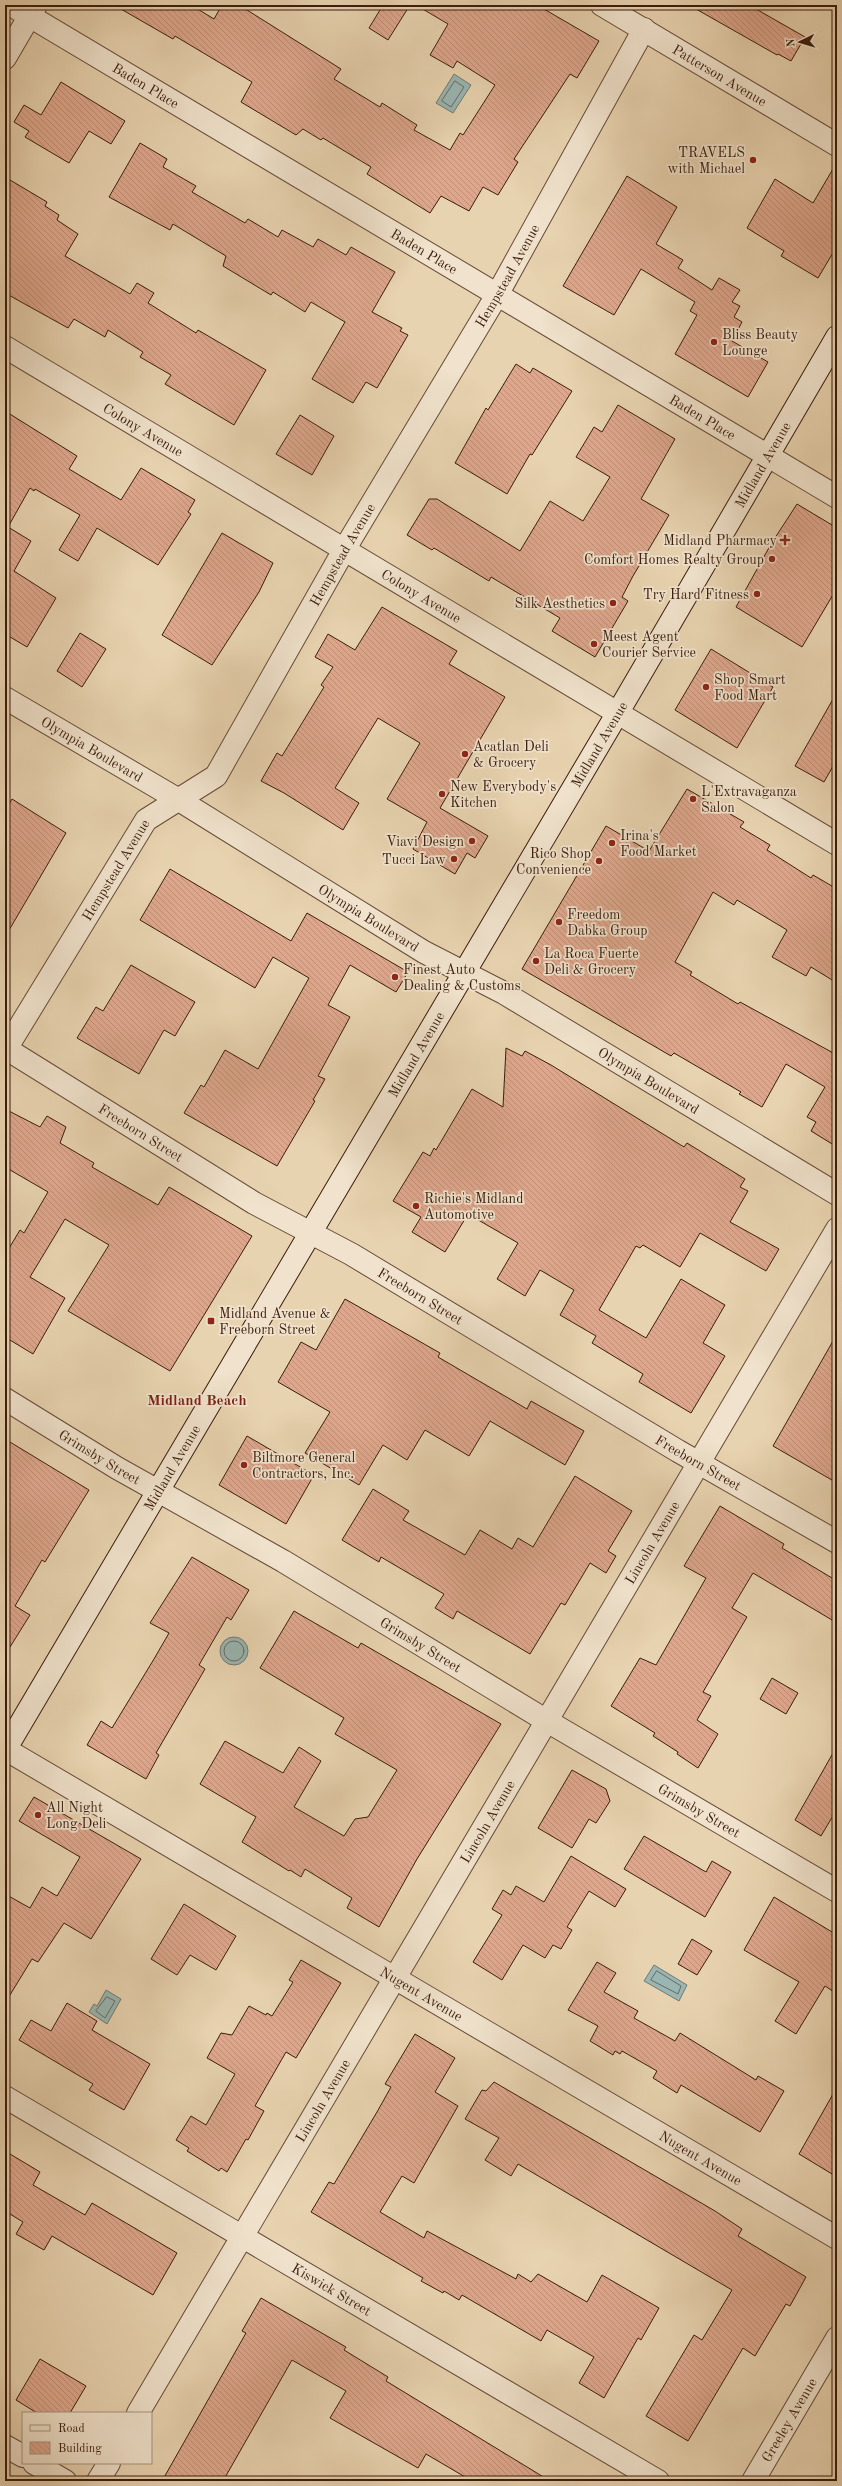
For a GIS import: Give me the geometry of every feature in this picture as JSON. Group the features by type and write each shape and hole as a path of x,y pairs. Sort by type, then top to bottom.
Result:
{"street":[{"name":"Patterson Avenue","path":"602,5 837,145"},
{"path":"5,58 26,9"},
{"name":"Baden Place","path":"26,9 767,458 837,497"},
{"name":"Hempstead Avenue","path":"5,1048 146,820 216,776 344,550 497,295 644,30"},
{"name":"Midland Avenue","path":"5,1749 617,714 837,337"},
{"name":"Colony Avenue","path":"5,347 617,714 837,844"},
{"name":"Olympia Boulevard","path":"5,698 179,800 424,952 518,1001 837,1194"},
{"name":"Freeborn Street","path":"5,1048 254,1203 351,1254 698,1462 837,1542"},
{"name":"Lincoln Avenue","path":"139,2412 548,1721 698,1462 837,1229"},
{"name":"Grimsby Street","path":"5,1399 158,1491 283,1561 548,1721 837,1891"},
{"name":"Nugent Avenue","path":"5,1749 837,2238"},
{"name":"Kiswick Street","path":"5,2097 658,2481"},
{"name":"Greeley Avenue","path":"753,2481 837,2338"},
{"path":"5,2446 22,2455"},
{"path":"36,2464 65,2481"},
{"path":"98,2481 108,2464"}],"water":[{"path":"454,74 471,85 453,113 436,103"},
{"path":"234,1637 244,1641 248,1651 244,1661 234,1665 224,1661 220,1651 224,1641"},
{"path":"654,1965 687,1985 679,2001 644,1981"},
{"path":"106,1990 121,1999 107,2024 89,2012 94,2004 97,2006"}],"building":[{"path":"114,5 191,5 214,19 222,5 239,5 341,69 334,79 380,107 382,103 417,125 414,130 450,150 460,133 463,135 495,85 457,61 453,68 430,55 448,24 416,5 537,5 599,41 577,78 570,74 514,159 518,162 498,195 483,187 469,211 441,196 430,213 367,174 371,167 323,138 321,140 303,129 296,135 241,102 252,82 175,36 173,39"},
{"path":"383,5 410,5 388,40 369,28"},
{"path":"689,5 749,5 805,37 791,61 778,54 777,55"},
{"path":"61,82 125,121 111,144 89,131 69,163 25,137 29,131 14,122 24,105 41,115"},
{"path":"140,143 167,159 163,167 196,186 192,192 245,223 248,219 278,237 282,230 313,247 318,239 346,255 351,247 395,272 372,312 402,328 400,331 408,335 377,388 366,382 353,403 312,379 345,322 311,302 305,312 273,292 271,295 223,266 226,256 173,224 170,230 109,197"},
{"path":"837,162 837,246 818,278 781,256 784,251 747,228 775,179 813,203"},
{"path":"627,176 677,207 656,244 683,260 678,268 712,290 719,278 740,290 732,302 740,306 734,317 742,322 732,341 768,362 748,397 675,354 697,315 690,311 695,302 641,269 614,315 563,286"},
{"path":"5,177 47,202 45,206 59,215 57,220 78,234 65,256 130,294 137,283 154,293 148,303 196,333 198,330 266,370 234,425 165,384 171,375 140,357 143,352 108,330 105,337 74,319 68,328 5,293"},
{"path":"516,364 530,373 533,368 572,391 532,455 530,454 507,494 455,463 486,408 488,410"},
{"path":"618,405 675,439 641,499 669,515 622,597 628,601 595,657 552,631 560,618 491,577 489,581 434,548 432,550 407,535 429,499 437,499 520,551 550,501 583,521 610,477 576,457 594,427 602,432"},
{"path":"5,411 77,456 69,469 121,500 141,468 195,500 188,512 191,514 158,565 97,528 78,561 59,550 80,515 35,489 34,491 30,488 8,527 31,541 14,571 56,598 27,647 5,634"},
{"path":"300,415 334,436 312,475 276,454"},
{"path":"797,504 837,528 837,588 802,647 736,607 771,544"},
{"path":"222,533 273,563 259,592 212,665 162,635"},
{"path":"382,607 457,651 449,664 505,697 440,808 488,836 475,858 467,853 455,874 413,849 427,822 387,799 420,743 378,718 335,788 359,803 343,830 284,793 261,781 277,753 282,756 324,687 321,685 333,667 315,657 328,634 355,650"},
{"path":"80,633 106,649 82,687 57,671"},
{"path":"711,649 773,687 737,748 675,710"},
{"path":"837,692 837,759 824,782 795,766"},
{"path":"687,789 744,822 740,827 770,845 767,850 811,878 813,875 837,889 837,983 811,967 806,976 772,957 787,930 737,900 734,905 713,892 675,962 692,972 690,975 738,1004 740,1002 837,1055 837,1147 811,1131 816,1122 807,1117 825,1087 786,1064 762,1107 739,1094 741,1092 674,1053 671,1056 522,969 606,826 649,851"},
{"path":"12,799 66,833 5,937 5,811"},
{"path":"170,869 291,941 307,913 408,972 396,992 350,965 328,1005 350,1017 318,1076 325,1079 313,1100 315,1101 277,1166 184,1113 201,1085 204,1087 225,1050 258,1069 309,978 273,957 255,988 140,920"},
{"path":"131,965 195,1002 175,1036 164,1030 139,1074 77,1038 96,1007 103,1011"},
{"path":"506,1048 522,1056 525,1051 551,1065 684,1147 687,1143 745,1179 740,1187 748,1191 730,1222 779,1249 766,1271 700,1233 680,1267 643,1245 640,1248 636,1246 599,1310 646,1338 681,1279 725,1305 703,1343 725,1356 691,1413 639,1382 643,1374 592,1343 596,1336 560,1315 574,1290 540,1270 525,1296 497,1279 518,1243 468,1214 445,1252 412,1232 421,1217 393,1201 423,1152 430,1156 434,1148 436,1150 472,1089 503,1107"},
{"path":"5,1109 40,1127 47,1116 66,1127 60,1143 94,1163 92,1167 158,1205 169,1187 252,1236 170,1371 68,1311 109,1245 65,1219 30,1277 65,1298 33,1354 5,1337 5,1255 20,1230 24,1233 48,1192 5,1167"},
{"path":"345,1299 440,1353 438,1357 527,1409 531,1401 584,1431 565,1465 490,1421 469,1456 425,1430 407,1460 383,1445 359,1485 305,1453 330,1412 278,1382 301,1342 316,1350"},
{"path":"837,1334 837,1483 773,1446"},
{"path":"247,1436 314,1475 286,1524 219,1485"},
{"path":"5,1439 89,1490 45,1562 42,1560 15,1606 30,1615 5,1655"},
{"path":"575,1476 632,1511 608,1551 616,1556 606,1573 590,1563 565,1605 561,1603 530,1654 457,1611 453,1619 435,1608 444,1594 381,1557 379,1562 342,1540 373,1489 409,1511 403,1520 465,1555 480,1530 512,1549 518,1538 533,1547"},
{"path":"720,1506 784,1544 782,1548 837,1581 837,1623 753,1573 732,1608 747,1617 703,1692 711,1696 697,1720 718,1734 698,1768 677,1754 678,1752 653,1736 655,1733 611,1706 640,1658 656,1665 706,1578 684,1566"},
{"path":"192,1557 249,1590 231,1620 227,1617 199,1665 205,1669 156,1753 159,1755 146,1779 87,1745 101,1721 112,1728 169,1633 150,1623"},
{"path":"294,1611 358,1648 361,1643 501,1724 417,1859 379,1927 347,1908 352,1898 305,1869 301,1877 290,1870 289,1871 242,1842 256,1817 200,1784 225,1741 283,1773 299,1747 321,1761 294,1807 344,1836 355,1819 368,1817 397,1770 335,1734 344,1718 260,1668"},
{"path":"772,1678 798,1693 786,1714 760,1699"},
{"path":"837,1746 837,1809 821,1836 795,1820"},
{"path":"572,1770 606,1789 610,1801 596,1823 589,1819 572,1848 538,1828"},
{"path":"34,1797 141,1859 91,1939 64,1923 38,1962 32,1959 5,2003 5,1894 30,1908 42,1887 57,1896 80,1857 19,1821"},
{"path":"644,1836 706,1872 712,1861 731,1872 705,1917 624,1869"},
{"path":"571,1856 626,1889 615,1907 589,1891 567,1927 572,1930 561,1949 553,1945 545,1958 523,1945 502,1980 473,1962 502,1915 492,1909 503,1890 511,1895 516,1886 544,1902"},
{"path":"774,1897 837,1935 837,1994 825,1986 796,2034 775,2021 799,1982 744,1950"},
{"path":"184,1904 236,1936 216,1970 190,1955 177,1975 151,1959"},
{"path":"692,1939 712,1951 697,1975 678,1964"},
{"path":"301,1960 341,1983 296,2058 286,2052 255,2106 264,2111 248,2140 246,2139 227,2172 221,2168 219,2171 187,2151 189,2148 176,2140 191,2116 206,2125 235,2074 207,2058 221,2033 232,2035 249,2006 266,2015 267,2013 272,2016 293,1982 289,1980"},
{"path":"597,1962 616,1973 604,1992 638,2011 634,2018 675,2041 680,2033 756,2080 758,2076 784,2091 760,2132 681,2085 677,2093 653,2078 657,2071 622,2051 620,2054 615,2051 613,2055 590,2041 598,2026 568,2010"},
{"path":"67,2003 97,2021 92,2030 150,2064 124,2110 89,2090 93,2084 19,2040 31,2020 51,2031"},
{"path":"415,2034 455,2058 435,2092 458,2106 414,2183 402,2176 380,2212 424,2238 427,2231 516,2279 518,2274 531,2282 538,2274 587,2302 602,2275 659,2308 641,2340 638,2338 604,2398 579,2383 594,2357 547,2330 541,2341 462,2295 459,2300 444,2291 443,2293 421,2281 423,2278 311,2212 329,2182 334,2184 377,2112 391,2087 385,2084"},
{"path":"494,2082 715,2211 742,2229 738,2236 806,2277 790,2306 786,2304 755,2356 743,2348 688,2441 646,2416 694,2335 702,2340 732,2290 518,2164 511,2176 485,2160 499,2138 465,2119 482,2090 486,2091"},
{"path":"837,2087 837,2177 799,2154"},
{"path":"5,2151 40,2172 33,2185 85,2215 92,2203 177,2253 153,2295 52,2236 44,2250 16,2234 23,2222 5,2211"},
{"path":"261,2298 346,2347 344,2350 388,2377 386,2381 550,2481 472,2481 426,2454 418,2468 330,2418 346,2391 292,2360 223,2481 162,2481 246,2333 242,2331"},
{"path":"40,2359 86,2386 71,2412 35,2412 16,2400"}],"place":[{"name":"TRAVELS with Michael","path":"753,160"},
{"name":"Bliss Beauty Lounge","path":"714,342"},
{"name":"Midland Pharmacy","path":"785,540"},
{"name":"Comfort Homes Realty Group","path":"772,559"},
{"name":"Try Hard Fitness","path":"757,594"},
{"name":"Silk Aesthetics","path":"613,603"},
{"name":"Meest Agent Courier Service","path":"594,644"},
{"name":"Shop Smart Food Mart","path":"706,687"},
{"name":"Acatlan Deli & Grocery","path":"465,754"},
{"name":"New Everybody's Kitchen","path":"442,794"},
{"name":"L'Extravaganza Salon","path":"693,799"},
{"name":"Viavi Design","path":"472,841"},
{"name":"Irina's Food Market","path":"612,843"},
{"name":"Tucci Law","path":"454,859"},
{"name":"Rico Shop Convenience","path":"599,861"},
{"name":"Freedom Dabka Group","path":"559,922"},
{"name":"La Roca Fuerte Deli & Grocery","path":"536,961"},
{"name":"Finest Auto Dealing & Customs","path":"395,977"},
{"name":"Richie's Midland Automotive","path":"416,1206"},
{"name":"Midland Avenue & Freeborn Street","path":"211,1321"},
{"name":"Biltmore General Contractors, Inc.","path":"244,1465"},
{"name":"All Night Long Deli","path":"38,1815"}],"district":[{"name":"Midland Beach","path":"197,1400"}]}
